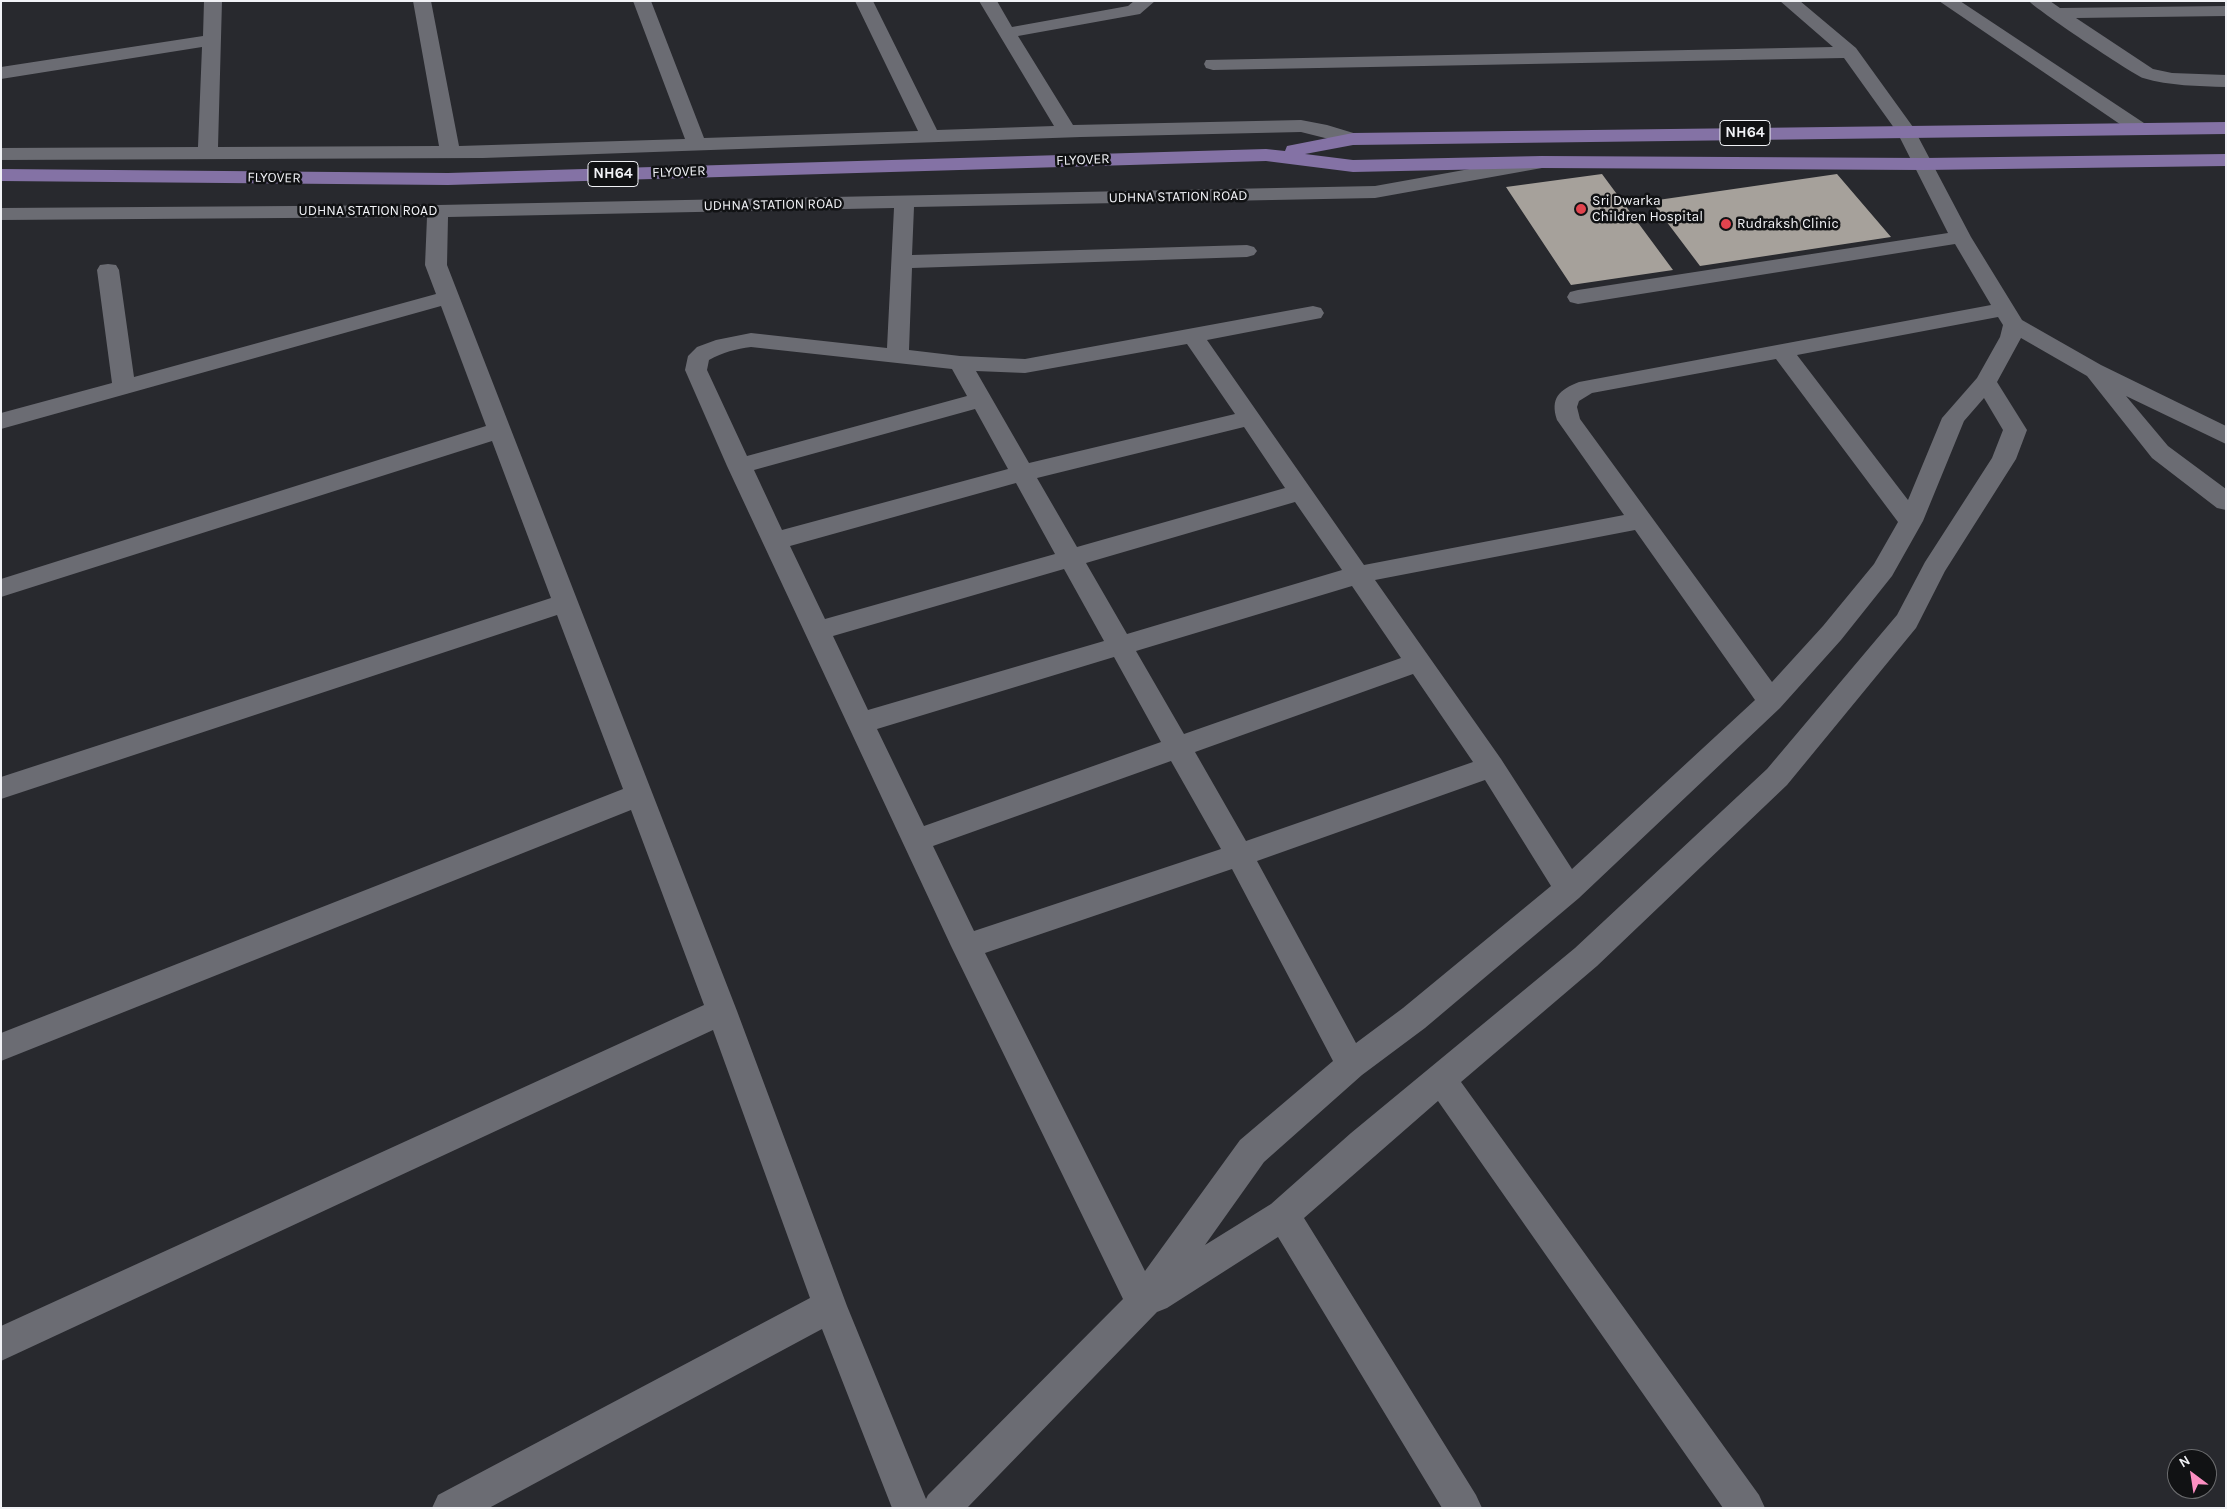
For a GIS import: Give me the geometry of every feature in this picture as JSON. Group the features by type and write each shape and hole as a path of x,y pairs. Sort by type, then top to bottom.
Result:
{"main road":[{"name":"NH64","path":"1266,155 1353,139 2226,128"},
{"name":"NH64","path":"1266,155 1354,166 1542,162 1924,164 2226,160"},
{"name":"FLYOVER","path":"1,175 448,179 1266,155"}],"street":[{"path":"208,152 213,1"},
{"path":"422,1 450,152"},
{"path":"642,1 697,145"},
{"path":"864,1 930,136"},
{"path":"988,1 1067,132"},
{"path":"1007,33 1134,10 1146,1"},
{"path":"1789,1 1829,33 1848,52 1906,131 1961,236 2010,317 2092,370 2226,436"},
{"path":"1948,1 2140,129"},
{"path":"2038,1 2147,73 2172,79 2226,81"},
{"path":"2054,13 2226,11"},
{"path":"1,73 212,40"},
{"path":"1213,64 1848,52"},
{"path":"1,154 450,152 1301,126 1320,129 1353,139"},
{"name":"UDHNA STATION ROAD","path":"1,214 438,211 1375,192 1542,162"},
{"path":"898,355 904,202"},
{"path":"438,211 436,265 722,1011 830,1306 911,1508"},
{"path":"1578,297 1961,236"},
{"path":"902,262 1247,251"},
{"path":"108,270 124,387"},
{"path":"1,421 449,297"},
{"path":"1143,1303 966,946 739,466 696,370 699,356 710,348 728,343 752,340 960,363 1025,366 1313,313"},
{"path":"1771,701 1569,420 1564,408 1567,400 1573,393 1588,387 1782,351 2010,317"},
{"path":"941,1508 1143,1303 1252,1151 1351,1065 1414,1018 1569,889 1755,718 1771,701 1832,633 1883,570 1911,521 1954,418 1986,382 2011,337 2010,317"},
{"path":"1192,335 1491,767 1569,889"},
{"path":"1782,351 1911,521"},
{"path":"960,363 1239,855 1351,1065"},
{"path":"2092,370 2160,452 2226,502"},
{"path":"1143,1303 1283,1215 1363,1144 1586,957 1777,777 1854,687 1906,621 1934,568 2004,459 2015,430 1986,382"},
{"path":"739,466 981,400"},
{"path":"775,541 1024,474 1249,418"},
{"path":"1,588 499,430"},
{"path":"818,631 1300,492"},
{"path":"861,723 1120,644 1357,575 1641,520"},
{"path":"1,788 565,603"},
{"path":"917,840 1418,662"},
{"path":"966,946 1239,855 1491,767"},
{"path":"1,1047 639,795"},
{"path":"1,1344 722,1011"},
{"path":"1441,1080 1746,1508"},
{"path":"1283,1215 1463,1508"},
{"path":"451,1508 830,1306"}],"building":[{"path":"1602,174 1673,270 1571,285 1506,187"},
{"path":"1837,174 1891,237 1700,266 1651,201"}],"place":[{"name":"Sri Dwarka Children Hospital","path":"1581,209"},
{"name":"Rudraksh Clinic","path":"1726,224"}]}
